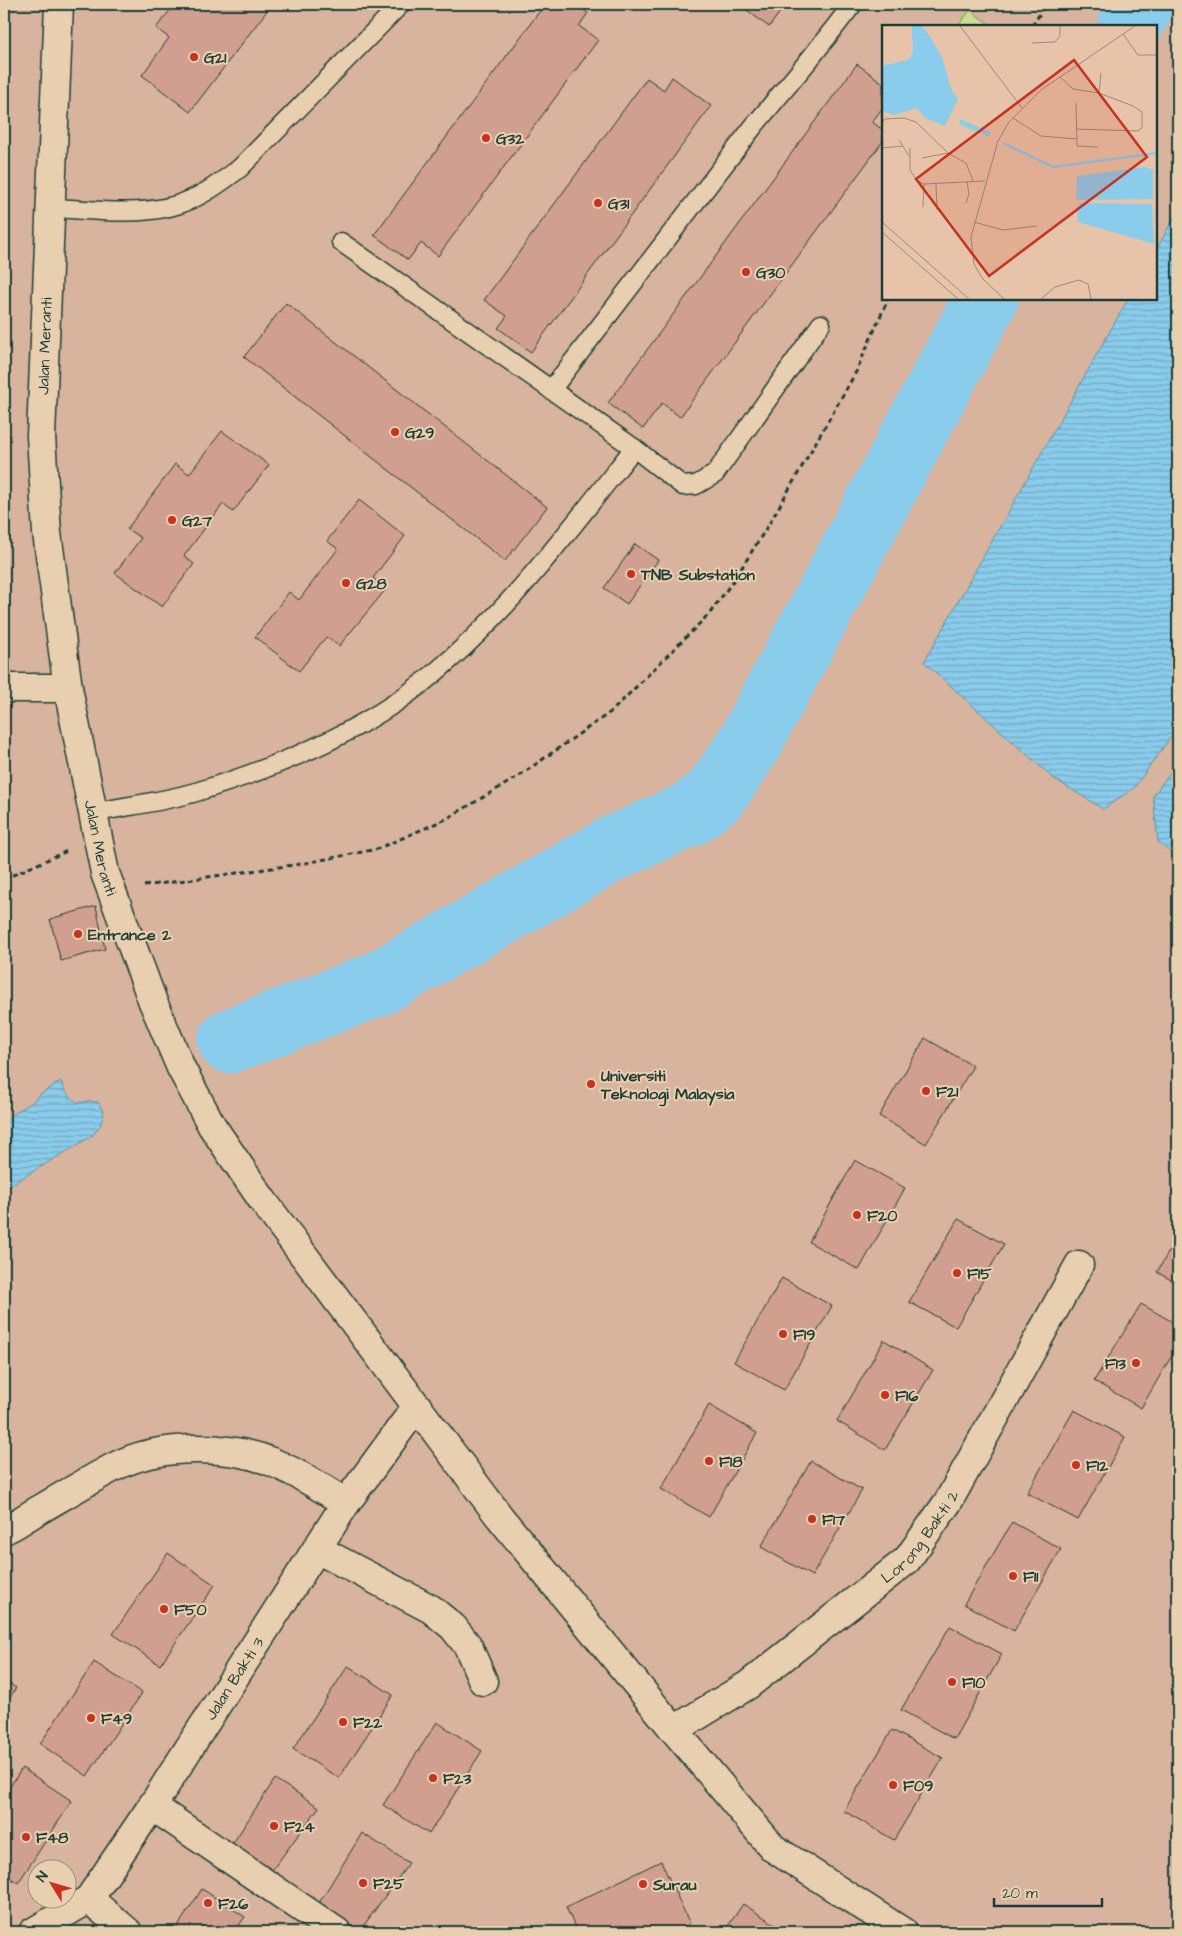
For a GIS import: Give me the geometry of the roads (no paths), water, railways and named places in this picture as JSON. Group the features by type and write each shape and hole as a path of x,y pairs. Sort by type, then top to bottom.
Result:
{"street":[{"name":"Jalan Meranti","path":"59,4 41,436 47,533 68,688 94,825 105,873 152,1002 181,1068 212,1126 264,1201 499,1516 773,1848 903,1932"},
{"path":"4,688 68,688"},
{"name":"Lorong Bakti 2","path":"674,1730 748,1685 907,1560 948,1502 1078,1265"},
{"name":"Jalan Bakti 3","path":"34,1932 89,1899 152,1806 346,1502 416,1406"},
{"path":"4,1530 118,1465 144,1455 201,1448 238,1452 271,1461 346,1502"},
{"path":"317,1549 431,1609 453,1627 468,1646 483,1681"},
{"path":"152,1806 338,1932"},
{"path":"89,1899 128,1932"}],"lane":[{"path":"49,208 138,212 170,207 195,197 219,184 240,168 401,4"},
{"path":"551,390 753,127 853,4"},
{"path":"341,242 634,448 683,486 696,485 715,474 821,324"},
{"path":"94,825 269,767 336,737 395,703 450,659 503,608 562,540 634,448"}],"water":[{"path":"1178,210 1178,727 1134,788 1103,809 1053,778 924,662 1127,300 1157,300 1157,248"},
{"path":"1178,762 1178,858 1158,842 1153,796"},
{"path":"61,1081 68,1094 79,1103 88,1101 98,1102 104,1113 100,1126 92,1136 4,1189 4,1122"}],"waterway":[{"path":"1131,25 1142,4"},
{"path":"230,1041 380,983 614,848 690,814 716,794 747,748 985,300"}],"place":[{"name":"G21","path":"194,57"},
{"name":"G32","path":"486,138"},
{"name":"G31","path":"598,203"},
{"name":"G30","path":"746,272"},
{"name":"G29","path":"395,432"},
{"name":"G27","path":"172,520"},
{"name":"TNB Substation","path":"631,574"},
{"name":"G28","path":"346,583"},
{"name":"Entrance 2","path":"78,934"},
{"name":"Universiti Teknologi Malaysia","path":"591,1084"},
{"name":"F21","path":"926,1091"},
{"name":"F20","path":"857,1215"},
{"name":"F15","path":"957,1273"},
{"name":"F19","path":"783,1334"},
{"name":"F13","path":"1136,1363"},
{"name":"F16","path":"885,1395"},
{"name":"F18","path":"709,1461"},
{"name":"F12","path":"1076,1465"},
{"name":"F17","path":"812,1519"},
{"name":"F11","path":"1013,1576"},
{"name":"F50","path":"164,1609"},
{"name":"F10","path":"952,1682"},
{"name":"F49","path":"91,1718"},
{"name":"F22","path":"343,1722"},
{"name":"F23","path":"433,1778"},
{"name":"F09","path":"893,1785"},
{"name":"F24","path":"274,1826"},
{"name":"F48","path":"26,1837"},
{"name":"F25","path":"363,1883"},
{"name":"Surau","path":"643,1884"},
{"name":"F26","path":"208,1903"}]}
